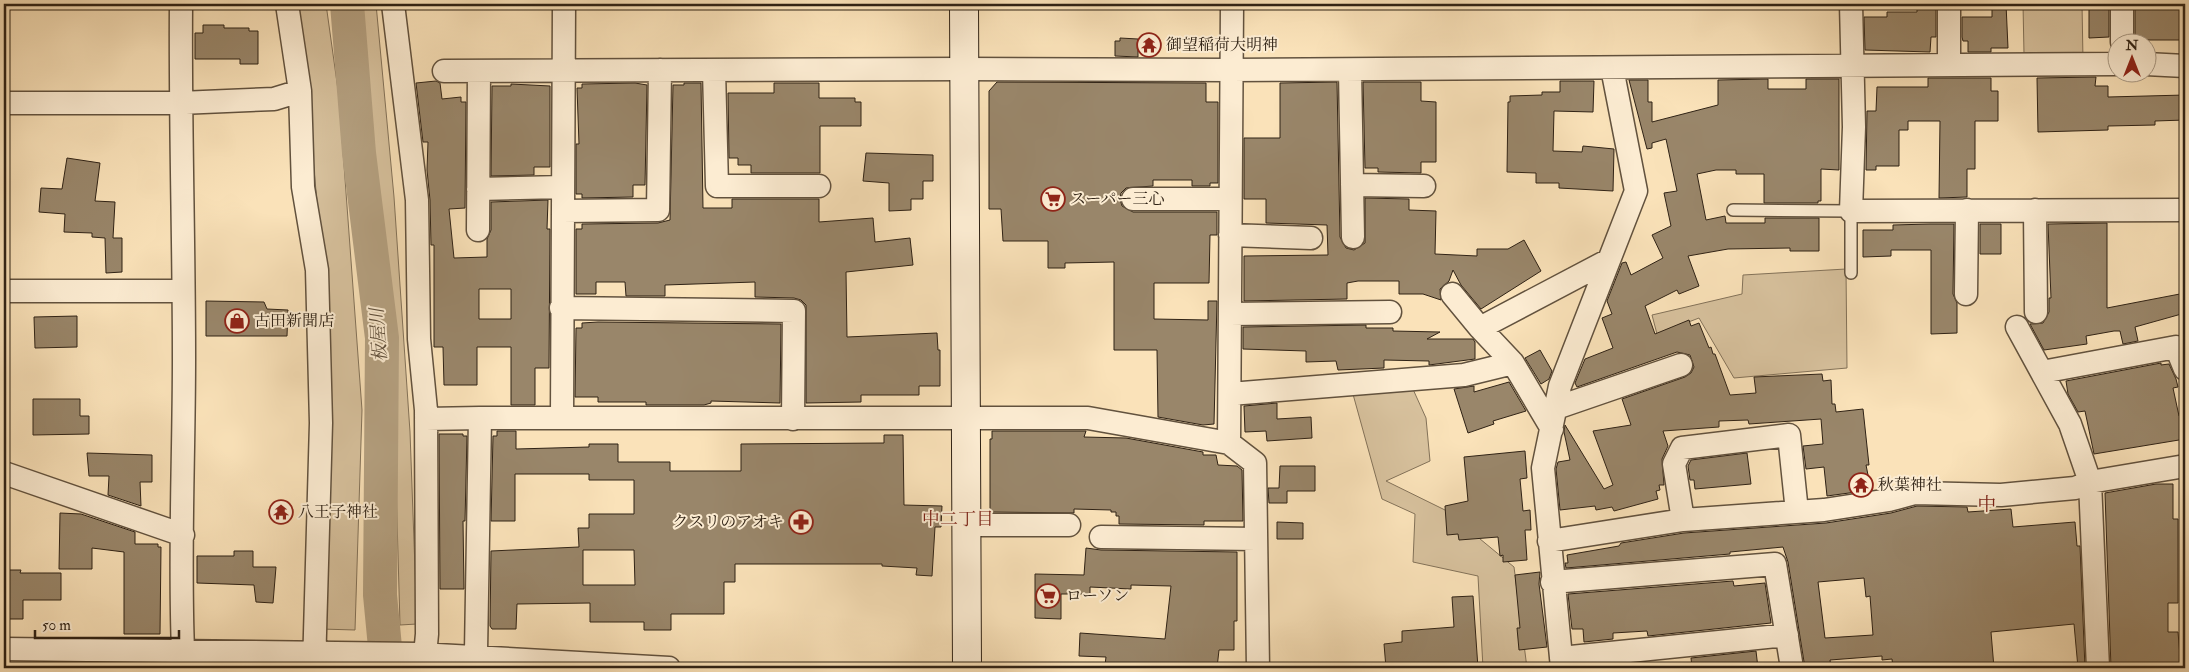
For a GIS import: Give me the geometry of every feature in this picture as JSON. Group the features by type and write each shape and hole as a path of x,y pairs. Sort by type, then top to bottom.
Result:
{"street":[{"path":"181,4 183,535 180,586 183,650"},
{"path":"288,4 300,90 303,187 317,270 321,423 315,661"},
{"path":"393,4 417,200 419,339 426,419 427,634 422,655"},
{"path":"562,417 561,308 565,71 564,4"},
{"path":"964,4 968,418 968,668"},
{"path":"1229,443 1232,4"},
{"path":"1851,4 1854,127 1851,211 2185,210"},
{"path":"1949,4 1949,64"},
{"path":"2122,4 2122,32"},
{"path":"444,71 1350,70 1852,64 2106,64"},
{"path":"2156,65 2185,66"},
{"path":"1612,68 1636,191 1560,386 1543,468 1552,582 1562,663 1787,635"},
{"path":"562,211 658,210 660,70"},
{"path":"714,70 717,186 819,186"},
{"path":"1350,70 1353,237"},
{"path":"478,230 479,71"},
{"path":"4,103 180,103 274,99 300,90"},
{"path":"1352,185 1424,186"},
{"path":"478,189 563,187"},
{"path":"1133,200 1230,199"},
{"path":"1966,294 1967,210"},
{"path":"2035,210 2036,312"},
{"path":"1230,235 1311,238"},
{"path":"1480,328 1609,260"},
{"path":"4,291 183,291"},
{"path":"1452,294 1480,328 1513,363 1554,418"},
{"path":"561,308 794,311 793,419"},
{"path":"1230,314 1390,312"},
{"path":"2017,326 2070,424 2090,482 2098,668"},
{"path":"2042,372 2176,346 2185,369"},
{"path":"1230,394 1464,375 1513,363"},
{"path":"1554,418 1681,365"},
{"path":"426,419 562,417 793,419 1088,418 1229,443 1255,464 1258,668"},
{"path":"476,652 480,418"},
{"path":"1683,520 1674,464 1682,448 1788,435 1797,512"},
{"path":"1549,541 1683,520 1797,512 1889,500 1915,493 2001,495 2075,488 2090,482 2185,466"},
{"path":"4,473 183,535"},
{"path":"968,525 1069,525"},
{"path":"1101,537 1256,539"},
{"path":"1552,582 1775,564 1792,668"},
{"path":"4,649 183,650 315,661 422,655 669,668"}],"lane":[{"path":"1733,210 1851,211 1851,273"}],"shaded area":[{"path":"295,4 326,4 339,97 362,410 355,630 321,629 323,267 307,93"},
{"path":"357,4 376,4 394,197 410,432 417,624 400,625 392,341"},
{"path":"2023,4 2082,4 2083,60 2024,54"},
{"path":"1846,269 1847,368 1734,378 1699,318 1657,334 1652,315 1742,294 1743,275"},
{"path":"1351,387 1412,387 1426,418 1430,461 1386,481 1445,510 1514,567 1527,668 1483,668 1478,576 1413,562 1415,514 1382,499"},
{"path":"326,664 369,665 370,668 326,668"}],"building":[{"path":"1917,4 1936,4 1936,37 1931,37 1930,52 1865,50 1864,17 1887,17 1887,12 1917,12"},
{"path":"1992,4 2006,4 2008,48 1991,48 1991,52 1968,52 1968,41 1963,41 1962,37 1962,17 1992,17"},
{"path":"2135,8 2185,8 2185,40 2156,40 2156,32 2135,32"},
{"path":"2089,9 2109,9 2109,32 2106,32 2106,37 2089,38"},
{"path":"203,25 224,25 224,28 249,28 249,31 258,31 258,64 240,64 240,59 195,59 195,33 203,33"},
{"path":"1120,38 1138,39 1138,57 1115,56 1115,41 1120,41"},
{"path":"2096,77 2095,86 2108,86 2108,97 2185,95 2185,120 2155,121 2155,125 2108,126 2108,130 2038,132 2037,78"},
{"path":"1928,78 1991,78 1991,91 1998,91 1998,121 1975,121 1975,169 1967,169 1967,197 1939,198 1940,121 1908,121 1908,130 1899,130 1899,166 1876,166 1876,170 1866,170 1867,111 1876,111 1877,87 1928,87"},
{"path":"1768,79 1768,89 1806,89 1806,79 1839,79 1839,170 1821,169 1821,201 1818,201 1818,203 1764,203 1764,174 1736,174 1736,170 1716,170 1697,174 1706,220 1725,216 1726,223 1765,223 1765,218 1819,218 1819,251 1790,251 1790,248 1728,249 1688,256 1699,286 1679,294 1677,290 1645,306 1655,334 1689,320 1691,326 1699,323 1709,348 1711,347 1713,354 1715,354 1730,395 1756,393 1754,377 1822,374 1823,381 1831,380 1832,404 1835,404 1836,412 1863,409 1869,465 1866,465 1871,490 1827,496 1824,467 1806,469 1803,446 1823,444 1821,419 1749,424 1748,420 1719,421 1719,427 1663,431 1668,446 1662,459 1664,485 1659,485 1660,490 1656,491 1658,499 1614,511 1612,507 1596,510 1595,506 1560,510 1556,469 1558,462 1570,460 1564,432 1565,425 1604,489 1613,485 1593,431 1631,425 1622,399 1685,377 1691,373 1694,367 1690,355 1677,352 1577,387 1575,383 1585,359 1613,348 1602,318 1612,314 1607,301 1622,263 1626,262 1631,275 1663,258 1652,235 1671,226 1664,193 1677,191 1666,139 1652,143 1652,148 1647,149 1629,80 1648,80 1648,102 1652,102 1652,122 1718,105 1718,80"},
{"path":"436,81 440,83 442,99 461,97 461,102 466,102 465,208 449,209 454,258 487,257 487,239 491,230 491,202 548,200 547,229 550,229 549,368 535,368 535,405 511,405 511,347 477,347 477,385 444,385 443,347 434,347 434,245 431,245 427,170 428,142 423,142 416,83","holes":["479,289 511,289 511,319 479,319"]},
{"path":"1560,81 1594,81 1593,112 1554,111 1553,151 1582,152 1583,146 1614,149 1613,191 1559,188 1559,183 1536,183 1536,173 1507,172 1508,102 1510,102 1510,96 1542,95 1542,92 1560,92"},
{"path":"997,82 1206,83 1206,102 1218,102 1218,183 1210,183 1210,186 1192,186 1192,180 1153,180 1153,186 1126,188 1121,193 1120,199 1122,206 1133,212 1217,212 1217,235 1210,235 1209,283 1154,283 1154,319 1208,320 1208,301 1217,301 1214,424 1203,425 1158,417 1157,350 1114,350 1114,262 1065,263 1065,268 1048,268 1048,241 1003,241 1001,209 989,209 989,91"},
{"path":"1337,82 1340,237 1346,248 1354,250 1365,243 1365,198 1409,199 1409,210 1436,211 1435,254 1477,256 1477,249 1508,249 1524,240 1541,271 1481,309 1461,285 1453,270 1449,281 1440,289 1441,300 1423,294 1399,294 1399,281 1358,281 1347,283 1347,299 1244,301 1244,256 1328,255 1327,225 1266,223 1266,199 1244,199 1244,138 1280,138 1280,83"},
{"path":"1363,82 1421,82 1421,101 1436,102 1436,162 1421,162 1421,173 1378,172 1378,168 1365,168"},
{"path":"635,83 647,85 645,185 633,185 633,197 582,198 582,194 576,194 576,144 579,144 577,88 582,88 582,84"},
{"path":"684,83 701,83 703,208 732,208 732,199 819,199 819,222 873,218 875,242 910,238 913,265 846,272 847,337 937,333 938,350 940,350 940,386 919,386 919,395 861,395 861,402 806,403 806,305 801,300 794,298 755,297 755,282 665,285 665,296 626,296 625,282 596,282 596,294 576,294 576,229 582,229 582,224 658,223 670,220 673,85 684,85"},
{"path":"774,83 819,83 819,98 855,98 855,102 861,102 861,126 820,126 820,173 751,173 751,165 738,165 738,158 729,158 728,93 774,93"},
{"path":"511,84 550,86 550,167 534,167 534,175 491,176 492,86 511,86"},
{"path":"866,153 933,155 933,181 923,181 923,199 911,199 911,210 889,211 889,183 863,181"},
{"path":"67,158 100,163 95,201 115,202 113,238 122,238 122,272 106,273 105,238 92,237 92,233 64,232 65,214 39,212 41,188 62,189"},
{"path":"2107,223 2107,308 2185,293 2185,313 2135,327 2138,341 2123,344 2120,331 2114,331 2086,336 2087,344 2044,350 2030,324 2043,323 2049,312 2049,298 2051,298 2048,224"},
{"path":"1954,224 1953,294 1957,303 1957,333 1931,334 1931,250 1891,250 1891,256 1863,257 1863,230 1893,230 1893,225"},
{"path":"1980,224 2001,224 2001,254 1980,254"},
{"name":"古田新聞店","path":"206,301 264,302 267,309 288,310 287,336 206,336"},
{"path":"77,316 77,347 35,348 34,317"},
{"path":"582,323 781,324 780,403 711,401 711,403 704,405 646,405 646,402 598,402 598,397 575,397 576,328 582,328"},
{"path":"1366,325 1366,328 1393,328 1393,331 1440,332 1427,339 1473,339 1475,342 1475,359 1429,365 1429,361 1384,360 1384,368 1338,370 1336,361 1306,362 1306,351 1243,349 1243,327"},
{"path":"1540,350 1552,371 1549,379 1541,384 1525,358"},
{"path":"2161,363 2161,365 2169,364 2176,379 2178,387 2173,388 2179,416 2183,415 2185,439 2094,454 2085,411 2078,412 2068,394 2066,381"},
{"path":"1509,382 1526,411 1493,421 1494,424 1468,433 1454,389 1474,386 1474,392"},
{"path":"33,399 80,399 80,416 89,416 89,434 33,435"},
{"path":"1277,403 1277,419 1311,417 1312,438 1267,441 1266,431 1245,432 1244,406"},
{"path":"497,431 516,431 516,449 589,447 589,444 618,444 618,462 670,462 670,471 741,471 741,444 884,443 884,435 903,435 904,505 942,506 941,527 935,527 932,576 916,575 917,568 882,566 882,564 735,564 735,582 724,582 724,614 671,614 671,630 644,630 644,622 590,622 590,603 517,604 516,629 492,629 490,626 491,551 579,547 578,528 589,528 589,514 634,514 634,480 589,480 589,474 515,474 515,521 491,521 493,436 497,436","holes":["583,550 634,550 635,585 583,585"]},
{"path":"992,431 1086,431 1084,437 1126,438 1203,452 1203,455 1216,455 1218,465 1237,466 1242,470 1243,521 1204,521 1204,525 1119,524 1119,516 1116,516 1116,512 1111,512 1111,510 1074,509 1074,513 990,512 990,439 992,439"},
{"path":"439,434 463,434 463,436 467,436 465,521 463,521 464,589 440,589"},
{"path":"1525,451 1527,478 1520,479 1523,511 1530,510 1531,530 1525,530 1527,560 1503,562 1503,555 1500,556 1498,537 1459,540 1458,534 1447,535 1445,506 1468,501 1464,457"},
{"path":"87,453 152,455 152,482 140,482 141,506 108,495 109,476 89,476"},
{"path":"1747,453 1751,484 1695,489 1694,480 1690,480 1688,466 1691,460"},
{"path":"1280,466 1315,466 1315,491 1287,491 1287,503 1269,503 1268,488 1279,488"},
{"path":"2156,484 2173,484 2173,519 2178,519 2178,603 2168,603 2168,632 2178,632 2181,668 2111,668 2105,493"},
{"path":"1917,506 1967,507 1968,512 2011,509 2013,527 2075,522 2077,546 2080,546 2085,668 2078,668 2074,624 1991,632 1994,668 1893,668 1892,659 1882,660 1882,656 1830,660 1831,668 1805,668 1788,562 1783,547 1730,552 1730,554 1566,568 1565,563 1568,563 1567,555 1619,546 1621,543 1684,533 1826,523 1891,513","holes":["1864,578 1866,597 1870,596 1873,635 1825,638 1818,582"]},
{"path":"60,513 81,514 135,532 135,544 158,544 158,547 161,547 160,634 124,634 124,552 92,548 92,569 59,569"},
{"path":"1277,522 1303,523 1303,539 1277,539"},
{"path":"1086,548 1101,550 1237,552 1237,621 1234,621 1234,650 1219,650 1217,668 1148,668 1105,665 1106,657 1079,656 1080,633 1165,639 1171,586 1131,585 1131,589 1090,587 1090,594 1061,594 1061,619 1035,618 1035,574 1084,575"},
{"path":"234,551 253,551 253,567 276,567 273,603 256,602 254,585 197,583 197,556 234,556"},
{"path":"4,570 21,570 20,573 61,573 61,600 23,600 23,619 4,619"},
{"path":"1540,572 1539,584 1547,647 1519,650 1517,628 1520,628 1515,575"},
{"path":"1733,581 1734,586 1765,583 1771,623 1648,636 1647,631 1613,633 1613,639 1584,642 1583,629 1572,629 1568,594"},
{"path":"1473,596 1478,668 1461,668 1461,663 1386,668 1384,644 1402,642 1402,631 1454,627 1452,597"},
{"path":"1756,651 1758,668 1692,668 1691,658"}],"waterway":[{"name":"板屋川","path":"347,4 359,153 382,338 380,595 387,668"}],"place":[{"name":"御望稲荷大明神","path":"1149,45"},
{"name":"スーパー三心","path":"1053,199"},
{"name":"古田新聞店","path":"237,321"},
{"name":"秋葉神社","path":"1861,485"},
{"name":"八王子神社","path":"281,512"},
{"name":"クスリのアオキ","path":"801,522"},
{"name":"ローソン","path":"1048,596"}],"district":[{"name":"中","path":"1987,505"},
{"name":"中二丁目","path":"958,519"}]}
